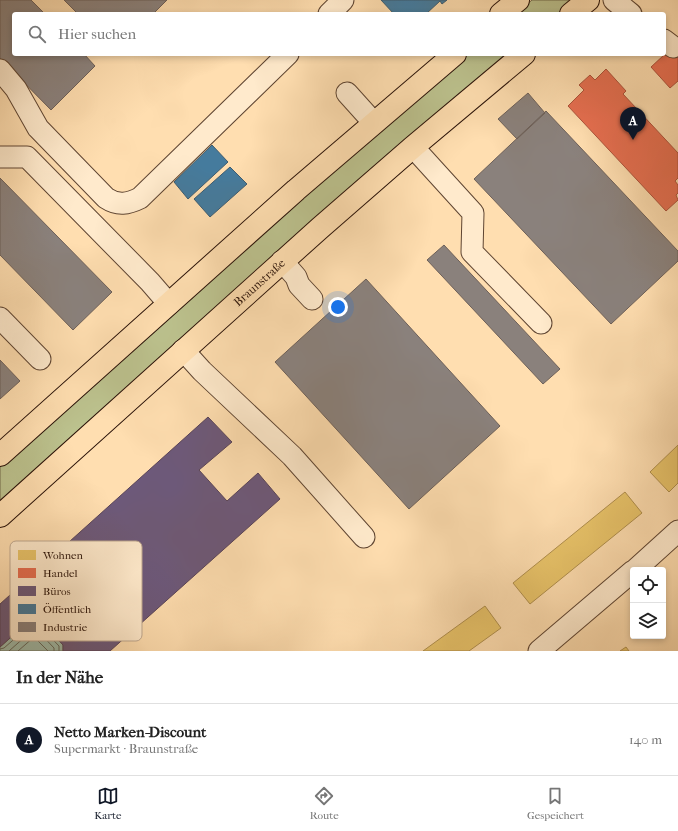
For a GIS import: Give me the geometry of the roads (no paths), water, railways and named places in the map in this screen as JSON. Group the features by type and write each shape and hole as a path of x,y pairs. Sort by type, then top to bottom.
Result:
{"main road":[{"path":"503,12 518,0"},
{"path":"573,12 588,0"},
{"path":"0,455 296,190 453,56"},
{"name":"Braunstraße","path":"0,516 282,261 413,147 522,56"}],"street":[{"path":"331,12 343,0"},
{"path":"0,70 16,89 38,128 106,198 113,202 123,204 140,198 286,56"},
{"path":"347,93 374,123"},
{"path":"413,147 473,213 472,252 541,323"},
{"path":"0,157 27,157 150,282 169,304"},
{"path":"282,261 296,276 299,285 312,299"},
{"path":"0,318 40,359"},
{"path":"183,350 292,456 364,537"},
{"path":"638,567 678,531"},
{"path":"539,651 630,574"}],"water":[{"path":"10,638 10,641 59,641 63,645 63,651 0,651 0,647"}],"place":[{"name":"Netto Marken-Discount","path":"633,140"}]}
